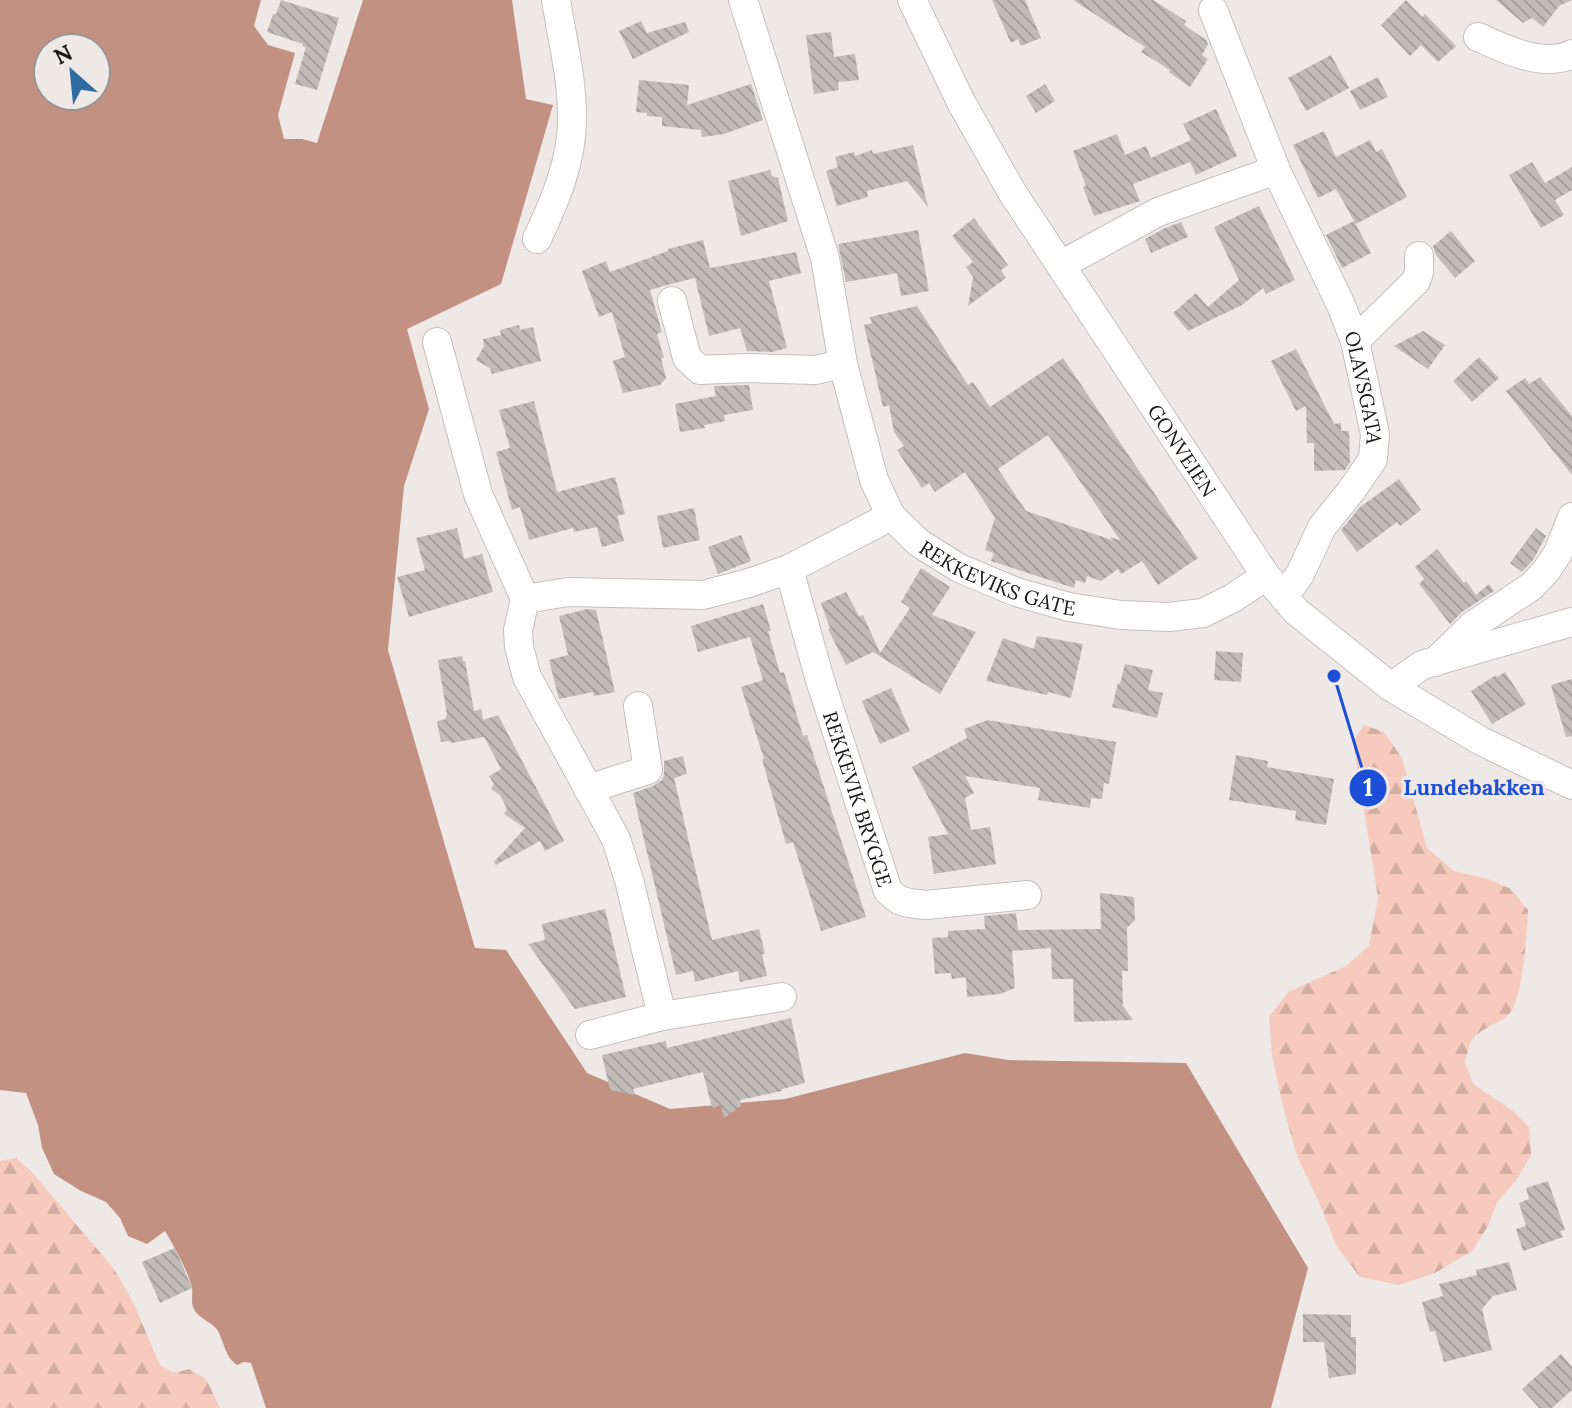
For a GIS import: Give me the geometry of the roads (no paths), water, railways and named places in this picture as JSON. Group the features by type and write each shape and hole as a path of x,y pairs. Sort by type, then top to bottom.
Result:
{"street":[{"path":"537,239 554,202 568,156 572,117 556,0"},
{"name":"REKKEVIKS GATE","path":"743,0 825,258 843,364 874,480 891,516 919,543 959,568 1016,592 1069,607 1121,615 1169,617 1203,613 1233,598 1275,587"},
{"name":"GONVEIEN","path":"912,0 1012,192 1275,587 1307,620 1391,687 1481,741 1572,785"},
{"name":"OLAVSGATA","path":"1213,10 1276,170 1355,341 1375,434 1373,459 1322,527 1300,574 1275,587"},
{"path":"1478,37 1542,59 1572,54"},
{"path":"1061,265 1158,212 1276,170"},
{"path":"1355,341 1416,281 1419,256"},
{"path":"672,301 687,358 700,370 815,370 843,364"},
{"path":"437,342 478,494 525,599 518,630 527,677 616,839 662,1016"},
{"path":"525,599 568,592 703,595 789,569 891,516"},
{"path":"1435,662 1472,626 1532,586 1558,553 1572,517"},
{"name":"REKKEVIK BRYGGE","path":"789,569 820,680 888,891 899,900 926,905 1027,895"},
{"path":"1391,687 1422,665 1572,622"},
{"path":"588,789 648,770 638,706"},
{"path":"590,1035 662,1016 782,997"}],"place":[{"name":"Lundebakken","path":"1334,676"}]}
